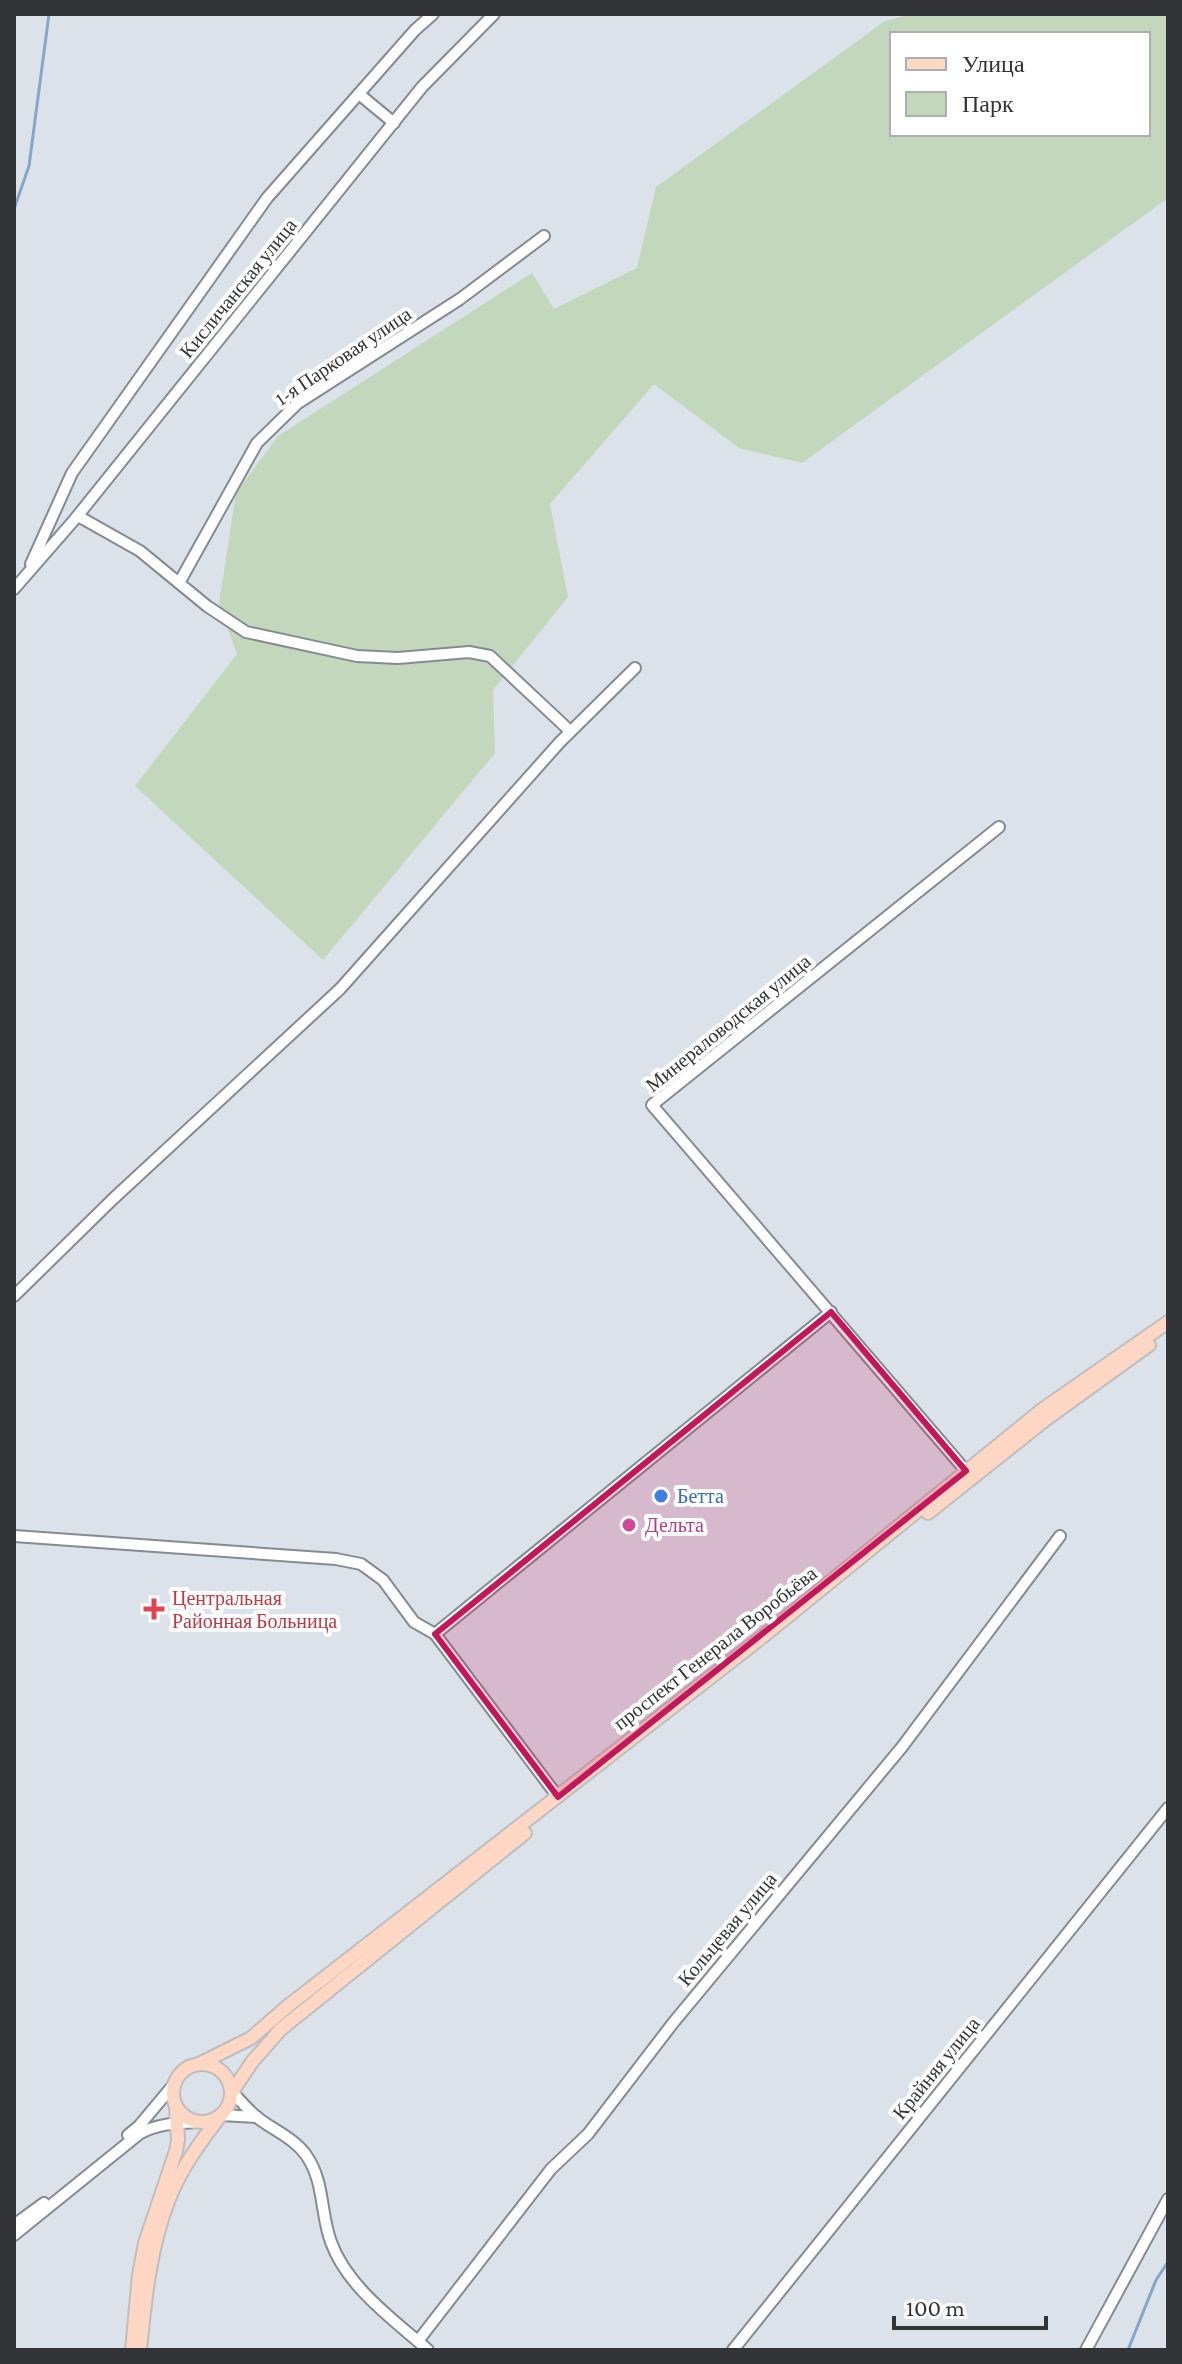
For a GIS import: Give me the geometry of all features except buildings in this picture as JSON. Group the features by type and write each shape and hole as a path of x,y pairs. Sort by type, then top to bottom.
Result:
{"main road":[{"name":"проспект Генерала Воробьёва","path":"292,2011 1043,1409 1168,1322"},
{"name":"проспект Генерала Воробьёва","path":"292,2011 1045,1420 1168,1331"},
{"path":"132,2350 145,2243 177,2148 175,2083 185,2070 251,2038 292,2011"},
{"path":"232,2092 292,2011"},
{"path":"140,2350 151,2260 169,2199 196,2149 230,2103 232,2092 229,2081 219,2070 199,2064"},
{"path":"176,2106 186,2117 200,2122 215,2120 221,2115"}],"street":[{"path":"27,574 72,473 267,198 415,30 433,14"},
{"name":"Кисличанская улица","path":"14,589 78,516 422,87 494,14"},
{"path":"359,94 394,123"},
{"name":"1-я Парковая улица","path":"179,583 257,443 298,403 460,299 544,236"},
{"path":"78,516 140,551 246,632 357,656 398,658 469,652 490,656 570,731"},
{"path":"14,1296 114,1198 340,989 570,731 635,668"},
{"name":"Минераловодская улица","path":"966,1471 652,1105 999,827"},
{"path":"435,1634 831,1312"},
{"path":"14,1536 336,1559 361,1564 383,1580 414,1622 435,1634 558,1797"},
{"name":"Кольцевая улица","path":"418,2341 551,2169 588,2134 673,2023 902,1747 1060,1536"},
{"name":"Крайняя улица","path":"733,2350 1168,1808"},
{"path":"14,2235 139,2134 175,2083"},
{"path":"232,2092 257,2117 304,2153 319,2183 330,2241 337,2256 373,2303 428,2350"},
{"path":"221,2115 257,2117"},
{"path":"14,2225 144,2127 200,2122"},
{"path":"144,2127 167,2131 173,2136 177,2148"},
{"path":"1086,2350 1168,2199"}],"highlighted area":[{"path":"831,1312 966,1471 558,1797 435,1634"}],"green space":[{"path":"912,14 1168,14 1168,198 802,463 739,448 654,384 550,504 568,597 493,690 495,753 323,960 135,786 237,654 219,604 236,493 278,436 532,273 554,309 637,268 656,187 885,21"}],"waterway":[{"path":"14,209 29,166 49,14"},
{"path":"1128,2350 1156,2280 1168,2262"}],"place":[{"name":"Бетта","path":"661,1496"},
{"name":"Дельта","path":"629,1525"},
{"name":"Центральная Районная Больница","path":"154,1609"}]}
